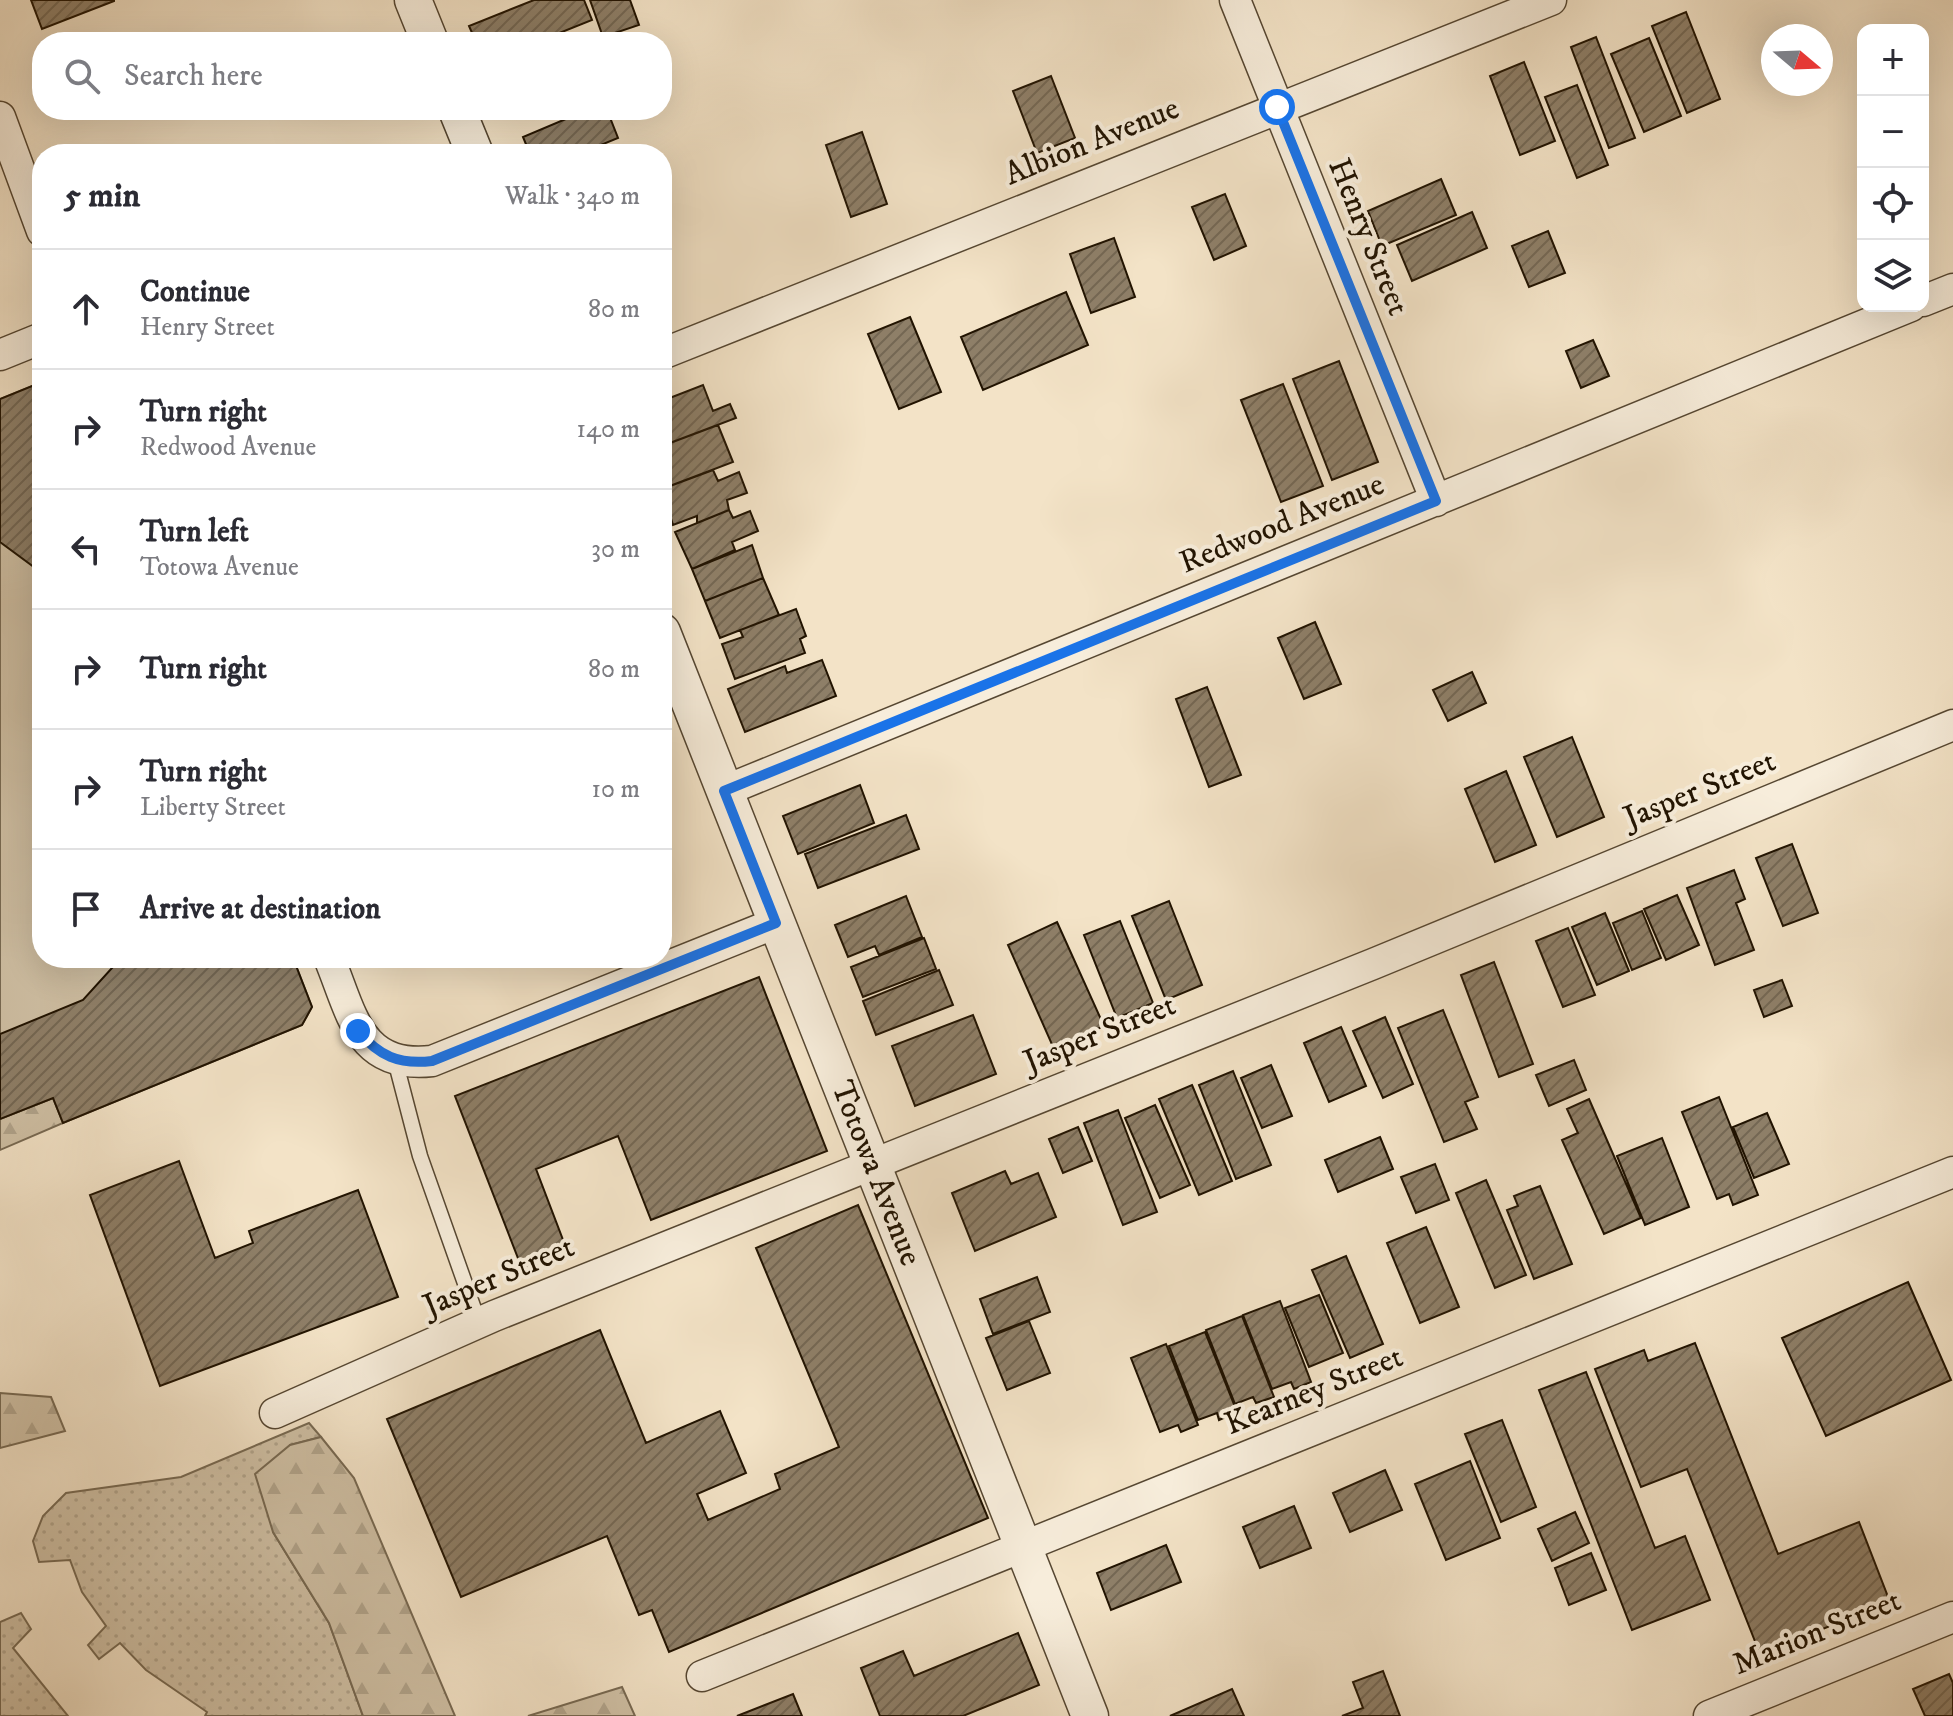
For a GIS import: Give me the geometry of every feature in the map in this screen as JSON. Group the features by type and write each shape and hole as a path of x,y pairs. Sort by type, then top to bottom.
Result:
{"street":[{"name":"Henry Street","path":"1235,0 1436,501"},
{"name":"Albion Avenue","path":"672,350 1551,0"},
{"path":"418,1 427,32"},
{"path":"0,117 32,204"},
{"path":"461,120 471,144"},
{"path":"1929,299 1953,289"},
{"name":"Redwood Avenue","path":"724,791 1896,312"},
{"path":"0,355 32,342"},
{"name":"Totowa Avenue","path":"672,658 1090,1716"},
{"name":"Jasper Street","path":"275,1413 479,1323 1373,964 1953,725"},
{"path":"672,965 776,923"},
{"path":"333,968 358,1031 381,1054 395,1060 432,1061 664,968"},
{"name":"Kearney Street","path":"702,1676 1953,1172"},
{"name":"Marion Street","path":"1709,1716 1953,1617"}],"lane":[{"path":"395,1060 420,1156 479,1323"}],"green space":[{"path":"32,386 32,968 297,968 312,1007 302,1025 63,1123 53,1098 0,1119 0,399"},
{"path":"53,1098 63,1123 0,1150 0,1119"},
{"path":"0,1393 51,1397 65,1431 0,1448"},
{"path":"309,1423 321,1437 290,1445 273,1532 329,1623 363,1716 205,1716 207,1712 146,1670 120,1643 99,1659 88,1645 106,1626 82,1592 70,1560 39,1562 33,1541 43,1516 66,1493 181,1477"},
{"path":"321,1437 354,1478 455,1716 363,1716 329,1623 273,1532 255,1474 290,1445"},
{"path":"21,1613 31,1629 13,1648 68,1716 0,1716 0,1622"},
{"path":"622,1687 635,1716 528,1716"}],"building":[{"path":"31,0 114,0 114,1 42,29"},
{"path":"534,0 584,0 592,20 562,32 472,32 469,26"},
{"path":"590,0 630,0 639,25 618,32 601,32"},
{"path":"1686,12 1720,99 1687,113 1652,26"},
{"path":"1596,37 1635,138 1609,148 1571,47"},
{"path":"1649,38 1681,116 1644,132 1611,54"},
{"path":"1524,62 1555,141 1520,155 1490,76"},
{"path":"1051,76 1075,138 1037,153 1013,91"},
{"path":"1577,85 1608,165 1577,178 1545,97"},
{"path":"563,120 611,120 618,138 603,144 526,144 523,137"},
{"path":"862,132 887,204 851,217 826,145"},
{"path":"1441,179 1456,215 1382,246 1368,211"},
{"path":"1225,194 1246,246 1214,260 1192,207"},
{"path":"1472,212 1487,248 1412,281 1397,245"},
{"path":"1548,231 1565,273 1529,287 1512,246"},
{"path":"1114,238 1135,297 1091,313 1070,254"},
{"path":"1066,292 1088,345 983,390 961,337"},
{"path":"910,317 941,392 899,409 868,334"},
{"path":"1593,340 1609,376 1581,388 1566,351"},
{"path":"1339,361 1378,462 1332,480 1293,379"},
{"path":"1283,384 1323,486 1281,502 1241,400"},
{"path":"703,385 713,411 730,404 736,418 672,442 672,397"},
{"path":"32,386 32,566 0,542 0,399"},
{"path":"718,425 733,462 672,485 672,442"},
{"path":"713,470 718,481 739,472 747,493 727,500 729,510 697,523 697,516 673,525 672,485"},
{"path":"729,510 733,518 750,511 758,531 732,542 735,550 692,569 675,532"},
{"path":"752,545 763,578 705,601 692,569"},
{"path":"763,578 779,615 720,638 705,601"},
{"path":"796,609 806,636 800,639 805,653 735,679 722,644 743,637 740,630"},
{"path":"1315,622 1341,684 1304,699 1278,638"},
{"path":"822,660 836,696 745,732 728,689 785,666 787,673"},
{"path":"1472,672 1486,703 1448,721 1433,690"},
{"path":"1207,687 1241,775 1209,787 1176,699"},
{"path":"1572,737 1604,817 1557,837 1524,757"},
{"path":"1506,771 1536,845 1495,862 1465,789"},
{"path":"860,785 874,823 798,854 783,816"},
{"path":"906,815 919,849 818,888 805,854"},
{"path":"1792,844 1818,913 1783,926 1756,858"},
{"path":"1734,870 1745,899 1736,903 1754,950 1715,965 1687,888"},
{"path":"1677,895 1699,945 1666,960 1644,909"},
{"path":"906,896 922,937 879,955 875,946 848,957 835,925"},
{"path":"1169,901 1202,985 1166,1000 1132,916"},
{"path":"1642,911 1661,958 1632,970 1613,923"},
{"path":"1605,913 1629,971 1597,985 1572,927"},
{"path":"1120,921 1153,1003 1117,1018 1084,935"},
{"path":"1057,922 1104,1026 1054,1049 1008,945"},
{"path":"1568,928 1595,995 1563,1007 1536,941"},
{"path":"924,938 936,969 863,997 851,967"},
{"path":"1494,962 1533,1064 1499,1077 1461,975"},
{"path":"112,968 297,968 312,1007 302,1025 63,1123 53,1098 0,1119 0,1034 83,1000"},
{"path":"939,970 953,1005 876,1035 863,1001"},
{"path":"759,977 827,1151 651,1220 618,1136 536,1169 568,1253 523,1271 455,1096"},
{"path":"1782,980 1792,1006 1764,1017 1754,990"},
{"path":"1443,1010 1478,1097 1465,1102 1477,1129 1444,1142 1398,1028"},
{"path":"973,1015 996,1074 915,1106 892,1046"},
{"path":"1385,1017 1413,1084 1383,1098 1353,1031"},
{"path":"1341,1027 1366,1086 1329,1102 1304,1043"},
{"path":"1574,1060 1586,1090 1549,1106 1536,1075"},
{"path":"1271,1065 1292,1116 1262,1128 1241,1078"},
{"path":"1233,1071 1271,1165 1236,1179 1199,1085"},
{"path":"1192,1085 1232,1181 1199,1195 1159,1099"},
{"path":"1719,1097 1758,1195 1733,1205 1729,1194 1717,1199 1682,1112"},
{"path":"1589,1099 1641,1218 1604,1234 1562,1140 1578,1133 1567,1109"},
{"path":"1155,1105 1190,1185 1160,1198 1125,1118"},
{"path":"1118,1110 1157,1212 1123,1225 1084,1123"},
{"path":"1767,1113 1789,1164 1754,1178 1733,1127"},
{"path":"1078,1127 1092,1161 1063,1173 1049,1139"},
{"path":"1380,1137 1393,1169 1338,1192 1325,1160"},
{"path":"1662,1138 1689,1207 1645,1225 1617,1156"},
{"path":"179,1161 215,1258 253,1243 249,1231 358,1190 398,1297 160,1386 90,1195"},
{"path":"1435,1164 1449,1200 1416,1213 1401,1177"},
{"path":"1005,1171 1011,1184 1038,1173 1056,1217 975,1251 952,1193"},
{"path":"1486,1180 1526,1275 1495,1288 1456,1193"},
{"path":"1540,1186 1572,1264 1534,1279 1507,1210 1518,1206 1514,1196"},
{"path":"858,1205 988,1518 669,1652 652,1610 639,1615 607,1536 461,1597 387,1419 600,1330 646,1443 720,1411 746,1473 697,1494 708,1520 780,1489 775,1474 839,1447 756,1248"},
{"path":"1426,1227 1459,1307 1420,1323 1387,1243"},
{"path":"1346,1256 1383,1344 1350,1358 1312,1270"},
{"path":"1037,1277 1050,1312 993,1334 980,1299"},
{"path":"1908,1282 1951,1380 1826,1436 1782,1338"},
{"path":"1319,1295 1343,1353 1309,1367 1285,1308"},
{"path":"1280,1301 1311,1382 1294,1389 1291,1382 1272,1389 1243,1315"},
{"path":"1242,1316 1274,1397 1256,1403 1253,1397 1235,1404 1206,1330"},
{"path":"1029,1321 1050,1373 1007,1390 986,1338"},
{"path":"1205,1332 1237,1412 1219,1420 1217,1413 1198,1420 1169,1346"},
{"path":"1695,1343 1778,1554 1859,1522 1890,1602 1760,1654 1687,1469 1641,1487 1595,1369 1644,1350 1648,1361"},
{"path":"1166,1344 1198,1425 1181,1432 1178,1425 1160,1432 1131,1358"},
{"path":"1586,1372 1655,1548 1685,1536 1710,1600 1632,1630 1539,1390"},
{"path":"1502,1420 1536,1507 1501,1522 1465,1434"},
{"path":"1470,1461 1500,1538 1446,1560 1415,1484"},
{"path":"1385,1470 1402,1510 1350,1532 1333,1493"},
{"path":"1294,1506 1311,1548 1260,1568 1243,1527"},
{"path":"1575,1512 1589,1543 1552,1561 1538,1529"},
{"path":"1166,1545 1181,1582 1111,1610 1097,1573"},
{"path":"1591,1553 1606,1590 1569,1605 1555,1568"},
{"path":"1018,1633 1039,1685 963,1716 880,1716 861,1668 903,1651 914,1676"},
{"path":"1383,1671 1400,1716 1342,1716 1363,1708 1353,1682"},
{"path":"1949,1674 1953,1683 1953,1716 1925,1716 1913,1689"},
{"path":"1232,1689 1244,1716 1170,1716"},
{"path":"793,1694 802,1716 737,1716"}],"route":[{"path":"358,1031 381,1054 395,1060 414,1063 432,1061 776,923 724,791 1436,501 1277,107"}]}
